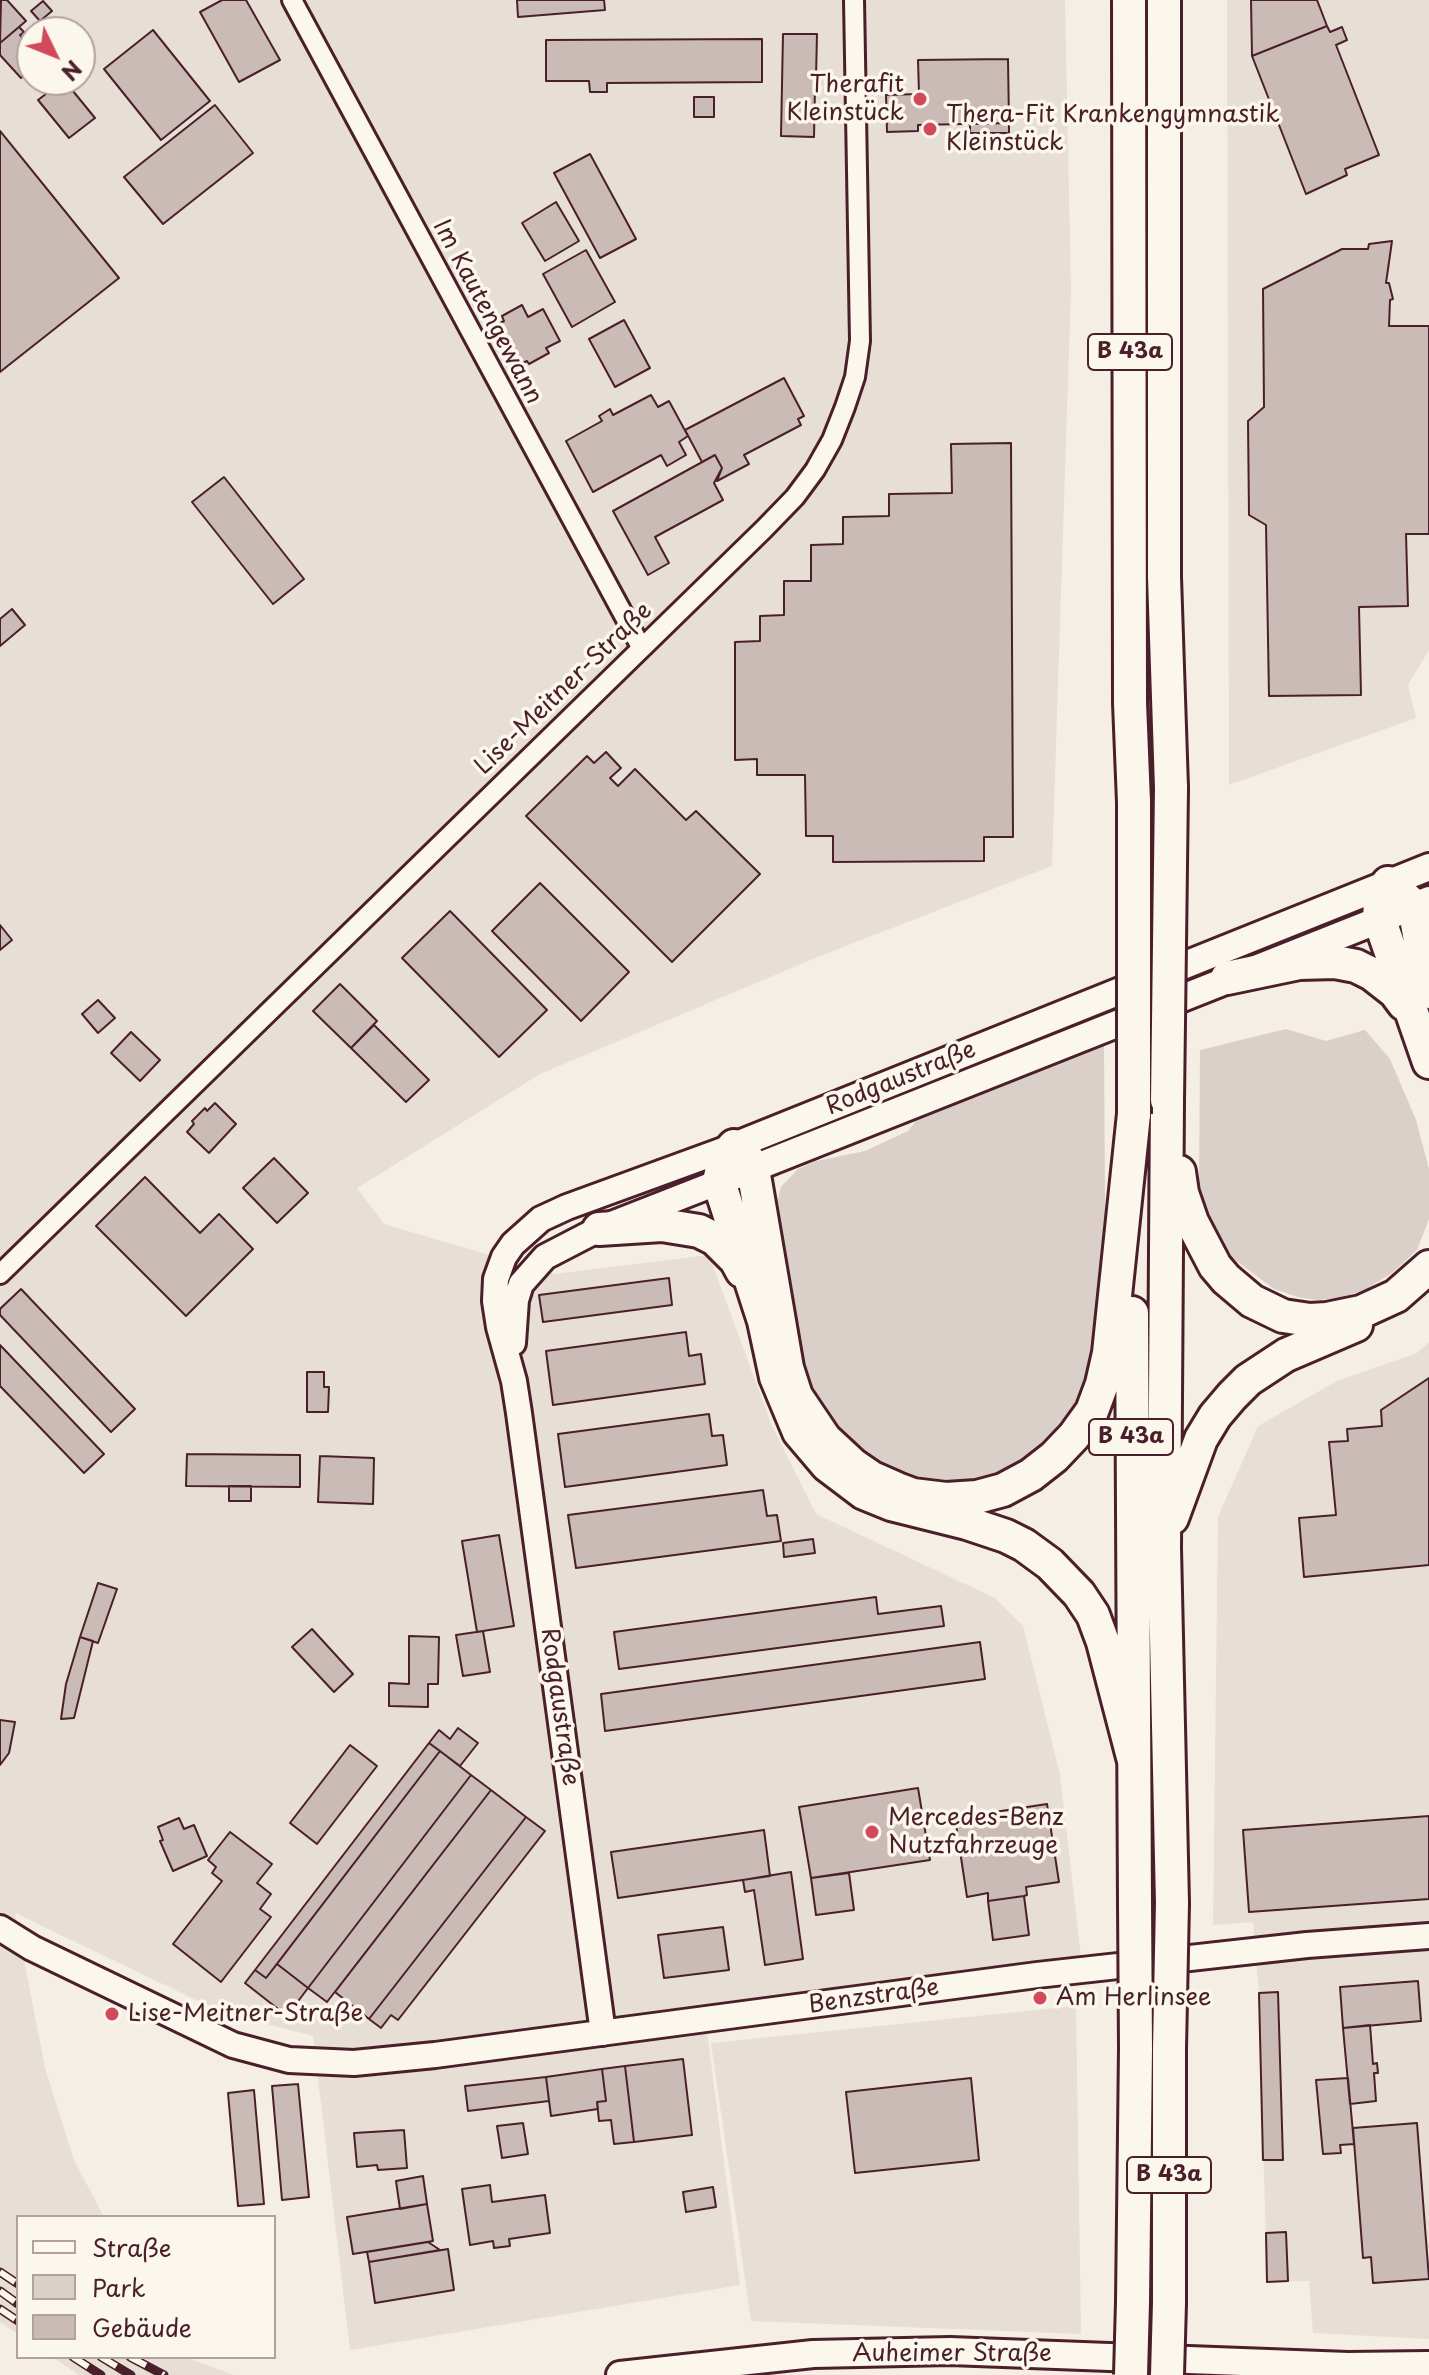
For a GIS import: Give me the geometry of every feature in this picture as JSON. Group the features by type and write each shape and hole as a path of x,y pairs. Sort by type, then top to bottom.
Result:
{"highway":[{"name":"B 43a","path":"1129,0 1130,703 1134,802 1131,1436 1136,2048 1131,2375"},
{"name":"B 43a","path":"1164,0 1164,577 1171,788 1164,1548 1172,1903 1167,2375"},
{"path":"1420,1002 1379,918 1380,904 1388,883 1422,903 1420,1002 1429,1062"},
{"path":"1227,978 1299,963 1335,962 1356,966 1395,992 1420,1002"},
{"path":"1167,1100 1182,1193 1192,1222 1215,1266 1252,1301 1283,1316 1310,1320 1345,1316 1396,1296 1429,1267"},
{"path":"1134,1114 1109,1353 1092,1411 1054,1457 1031,1475 1003,1490 963,1499 913,1495 872,1478 835,1451 809,1419 796,1396 787,1368 744,1157 724,1158 719,1182 764,1321 776,1377 799,1432 827,1465 864,1493 988,1529 1024,1545 1050,1564 1079,1594 1093,1615 1134,1761"},
{"path":"599,1229 662,1225 699,1231 725,1247 755,1292"},
{"path":"1164,1548 1178,1498 1201,1439 1232,1396 1248,1380 1277,1360 1394,1308 1429,1280"}],"main road":[{"name":"Rodgaustraße","path":"744,1157 1429,867"},
{"name":"Rodgaustraße","path":"744,1157 1422,903"},
{"name":"Auheimer Straße","path":"620,2375 813,2354 950,2351 1256,2363 1429,2365"}],"street":[{"name":"Im Kautengewann","path":"292,0 641,647"},
{"name":"Lise-Meitner-Straße","path":"0,1274 795,497 815,470 832,440 845,407 855,377 860,341 854,0"},
{"name":"Rodgaustraße","path":"514,1381 495,1301 496,1279 504,1257 520,1235 541,1219 567,1207 744,1157"},
{"name":"Rodgaustraße","path":"603,2033 514,1381 512,1327 521,1284 545,1257 599,1229 719,1182"},
{"name":"Benzstraße","path":"0,1928 32,1948 123,1994 233,2045 273,2057 320,2062 384,2061 1037,1975 1307,1945 1429,1936"}],"shaded area":[{"path":"0,0 1065,0 1071,290 1052,866 820,956 540,1074 357,1188 384,1224 554,1274 709,1255 772,1426 816,1514 995,1598 1023,1626 1060,1775 1081,1957 704,2009 740,2285 350,2350 313,2036 221,2012 15,1913 45,2068 74,2160 103,2215 16,2215 16,2333 0,2322"},
{"path":"1227,0 1429,0 1429,650 1408,685 1416,718 1229,785"},
{"path":"1429,1342 1429,2339 1313,2333 1309,2281 1267,2282 1259,1993 1253,1922 1213,1925 1218,1517 1258,1426 1337,1381 1417,1353"},
{"path":"1076,2006 1081,2334 751,2321 711,2043"},
{"path":"55,2359 191,2359 234,2375 79,2375"}],"green space":[{"path":"1286,1029 1326,1041 1365,1030 1390,1059 1416,1120 1429,1169 1429,1219 1417,1250 1392,1273 1366,1289 1341,1298 1316,1300 1274,1289 1227,1254 1203,1212 1199,1191 1200,1050"},
{"path":"1104,1045 1106,1352 1069,1435 982,1488 878,1476 802,1393 777,1239 776,1206 781,1187 798,1169 816,1161 865,1151 908,1131 916,1121"}],"building":[{"path":"1,0 7,0 21,16 16,16 16,29 0,43"},
{"path":"222,0 246,0 280,60 239,82 200,12"},
{"path":"517,0 604,0 605,10 518,17"},
{"path":"1251,0 1317,0 1327,26 1252,56"},
{"path":"43,1 52,11 46,16 36,16 31,11"},
{"path":"1327,26 1330,32 1342,27 1347,40 1336,45 1379,155 1345,169 1347,175 1306,194 1252,56"},
{"path":"16,30 16,73 0,55 0,43"},
{"path":"153,30 210,101 161,140 104,69"},
{"path":"783,34 817,34 816,78 821,78 820,87 815,87 814,137 781,136"},
{"path":"762,39 762,82 607,83 607,92 590,92 589,81 546,81 546,40"},
{"path":"1008,59 1009,123 918,125 918,131 887,132 886,95 919,94 918,60"},
{"path":"43,96 77,96 95,118 69,138 38,100"},
{"path":"694,97 714,97 714,117 694,117"},
{"path":"215,105 253,153 163,224 124,177"},
{"path":"1009,123 1009,133 970,133 970,124"},
{"path":"0,131 119,278 0,372"},
{"path":"590,154 636,239 600,258 554,173"},
{"path":"556,202 579,241 545,261 522,223"},
{"path":"1392,241 1386,283 1389,283 1393,299 1390,300 1389,326 1429,326 1429,534 1406,534 1408,606 1359,607 1361,695 1269,696 1266,525 1249,515 1248,421 1264,407 1263,289 1342,249 1368,249 1369,244"},
{"path":"586,250 615,302 572,327 543,274"},
{"path":"522,305 528,317 543,309 560,341 546,348 549,353 529,364 527,361 519,365 512,350 501,351 499,343 504,340 496,325 504,321 502,316"},
{"path":"624,320 650,368 615,387 589,339"},
{"path":"784,378 804,416 798,419 801,425 744,455 749,464 717,481 722,468 715,455 702,462 685,430"},
{"path":"651,395 658,407 669,401 688,436 679,442 686,455 667,466 661,455 593,492 566,441 602,421 599,416 610,409 613,415"},
{"path":"1011,443 1013,837 984,837 984,861 833,862 833,836 806,836 805,775 757,775 757,759 735,760 735,642 760,641 760,616 784,615 784,581 811,581 811,545 843,544 843,517 889,516 889,494 952,493 951,444"},
{"path":"715,455 722,468 714,483 723,500 655,537 669,563 648,575 613,511"},
{"path":"224,477 304,579 273,604 192,502"},
{"path":"12,609 25,625 0,646 0,619"},
{"path":"606,752 621,768 610,778 618,786 635,769 686,820 696,811 760,874 672,962 526,816 587,756 594,763"},
{"path":"540,883 629,972 581,1021 492,931"},
{"path":"450,911 547,1010 499,1057 402,958"},
{"path":"0,925 12,940 0,950"},
{"path":"340,984 377,1021 351,1048 313,1011"},
{"path":"98,1000 115,1018 98,1033 82,1014"},
{"path":"374,1025 429,1080 406,1102 351,1048"},
{"path":"131,1032 160,1060 140,1081 111,1053"},
{"path":"215,1103 236,1124 209,1153 187,1132 194,1124 192,1121"},
{"path":"274,1158 308,1193 277,1223 243,1188"},
{"path":"145,1177 200,1233 219,1214 253,1249 186,1316 96,1226"},
{"path":"669,1278 672,1305 543,1322 539,1295"},
{"path":"21,1289 135,1409 111,1432 0,1315 0,1309"},
{"path":"686,1332 689,1356 701,1354 705,1384 553,1405 546,1351"},
{"path":"0,1345 104,1454 84,1473 0,1386"},
{"path":"307,1372 324,1372 324,1387 329,1387 328,1412 307,1412"},
{"path":"1429,1378 1429,1565 1304,1577 1299,1518 1336,1515 1329,1442 1348,1441 1347,1429 1382,1426 1381,1410"},
{"path":"709,1414 712,1436 723,1435 727,1465 565,1487 558,1434"},
{"path":"187,1454 300,1455 300,1487 186,1486"},
{"path":"320,1456 374,1458 373,1504 318,1502"},
{"path":"229,1486 251,1486 251,1501 229,1501"},
{"path":"763,1490 767,1516 777,1515 781,1541 576,1568 568,1515"},
{"path":"499,1535 514,1626 477,1632 462,1541"},
{"path":"813,1539 815,1553 784,1557 783,1543"},
{"path":"98,1583 117,1589 98,1643 80,1637"},
{"path":"876,1597 878,1614 941,1606 944,1626 619,1669 614,1632"},
{"path":"312,1629 353,1674 334,1692 292,1647"},
{"path":"483,1631 490,1672 463,1676 456,1635"},
{"path":"409,1636 439,1637 438,1684 428,1684 428,1707 389,1706 389,1683 409,1684"},
{"path":"80,1637 93,1641 74,1718 61,1719 66,1684"},
{"path":"980,1642 985,1679 605,1731 601,1694"},
{"path":"0,1720 15,1722 9,1753 0,1765"},
{"path":"458,1728 478,1743 460,1766 429,1743 439,1730 450,1739"},
{"path":"429,1743 440,1751 266,1978 255,1970"},
{"path":"350,1745 377,1766 317,1844 290,1823"},
{"path":"440,1751 471,1775 308,1988 277,1964"},
{"path":"471,1775 491,1790 327,2002 308,1988"},
{"path":"918,1788 930,1860 811,1878 799,1807"},
{"path":"491,1790 526,1817 369,2019 335,1992"},
{"path":"1047,1804 1059,1882 1026,1887 1027,1895 1024,1896 988,1901 988,1893 967,1897 955,1818"},
{"path":"1429,1816 1429,1899 1249,1912 1243,1830"},
{"path":"526,1817 545,1831 398,2020 391,2015 381,2028 369,2019"},
{"path":"179,1818 184,1829 194,1825 207,1856 173,1871 160,1841 163,1840 158,1827"},
{"path":"764,1830 770,1876 618,1898 611,1852"},
{"path":"230,1832 272,1864 257,1883 271,1894 260,1909 271,1917 221,1982 173,1944 222,1881 212,1873 216,1867 208,1860"},
{"path":"791,1872 803,1959 765,1965 754,1890 745,1892 743,1880"},
{"path":"849,1873 854,1910 816,1915 811,1878"},
{"path":"1024,1896 1029,1935 993,1940 988,1901"},
{"path":"723,1927 729,1970 664,1978 658,1935"},
{"path":"277,1964 308,1988 287,2016 245,1983 255,1970 266,1978"},
{"path":"1418,1981 1421,2021 1343,2028 1340,1987"},
{"path":"1278,1992 1283,2160 1263,2160 1259,1993"},
{"path":"1370,2025 1373,2064 1377,2063 1378,2073 1374,2073 1376,2101 1350,2104 1343,2028"},
{"path":"683,2059 692,2135 634,2142 625,2066"},
{"path":"625,2066 634,2142 614,2144 611,2120 599,2121 597,2102 606,2101 602,2069"},
{"path":"602,2069 606,2101 597,2102 598,2109 551,2116 546,2077"},
{"path":"546,2077 549,2101 468,2111 465,2086"},
{"path":"971,2078 979,2160 855,2173 846,2092"},
{"path":"1348,2078 1354,2144 1340,2145 1341,2153 1323,2154 1316,2080"},
{"path":"298,2084 309,2197 282,2200 272,2086"},
{"path":"254,2090 264,2204 238,2206 228,2093"},
{"path":"523,2123 528,2154 502,2158 497,2126"},
{"path":"1417,2123 1429,2279 1373,2283 1371,2257 1363,2258 1353,2128"},
{"path":"404,2130 407,2168 378,2170 377,2165 357,2167 354,2133"},
{"path":"423,2176 427,2204 400,2209 396,2181"},
{"path":"490,2185 492,2202 545,2195 550,2233 509,2239 510,2246 494,2248 493,2241 470,2245 462,2189"},
{"path":"713,2187 716,2207 686,2212 683,2192"},
{"path":"427,2204 433,2241 353,2254 347,2217"},
{"path":"1286,2232 1288,2281 1267,2282 1266,2233"},
{"path":"428,2242 440,2250 369,2262 367,2252"},
{"path":"448,2249 454,2290 375,2303 369,2262"}],"railway":[{"path":"0,2272 16,2283"},
{"path":"0,2291 16,2303"},
{"path":"0,2309 16,2320"},
{"path":"76,2359 101,2375"},
{"path":"104,2359 131,2375"},
{"path":"134,2359 164,2375"}],"place":[{"name":"Therafit Kleinstück","path":"920,99"},
{"name":"Thera-Fit Krankengymnastik Kleinstück","path":"930,129"},
{"name":"Mercedes-Benz Nutzfahrzeuge","path":"872,1832"},
{"name":"Am Herlinsee","path":"1040,1998"},
{"name":"Lise-Meitner-Straße","path":"112,2014"}]}
